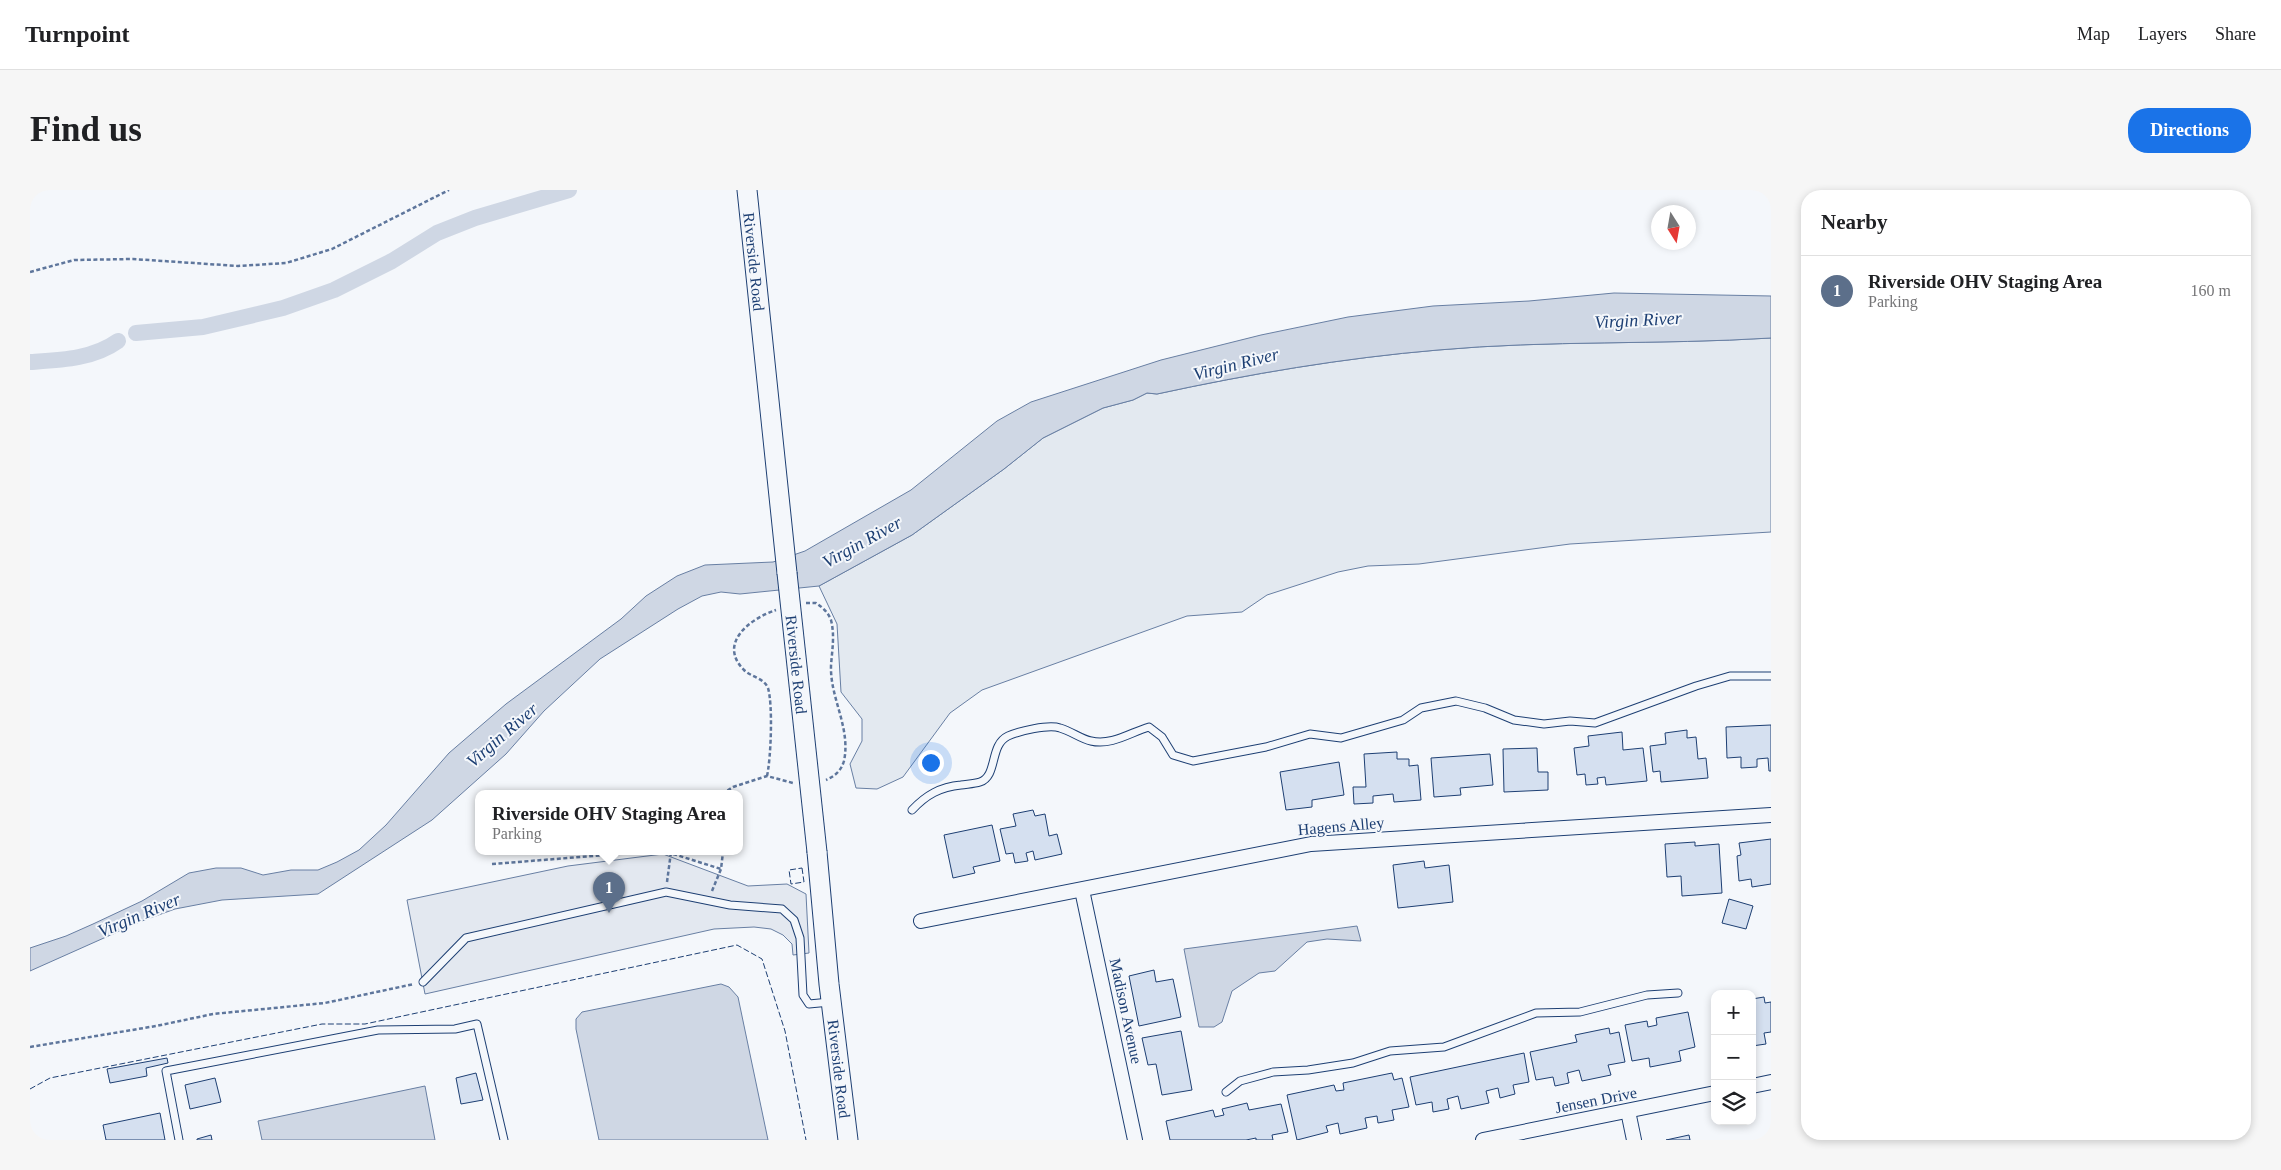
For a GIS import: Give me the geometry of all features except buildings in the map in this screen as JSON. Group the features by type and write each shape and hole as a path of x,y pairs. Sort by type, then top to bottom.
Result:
{"main road":[{"name":"Riverside Road","path":"746,190 848,1140"}],"street":[{"name":"Hagens Alley","path":"921,921 1311,844 1771,815"},
{"name":"Madison Avenue","path":"1082,890 1135,1140"},
{"path":"1756,1085 1771,1082"},
{"name":"Jensen Drive","path":"1483,1140 1711,1095"},
{"path":"1628,1112 1634,1140"}],"lane":[{"path":"912,810 923,798 945,787 981,782 989,775 995,750 1006,736 1035,728 1058,727 1092,742 1114,741 1149,726 1162,736 1173,755 1193,761 1266,747 1310,734 1341,738 1402,720 1421,708 1456,701 1485,708 1514,720 1544,724 1570,721 1595,724 1696,686 1730,676 1771,676"},
{"path":"423,982 466,938 666,892 730,905 782,909 794,920 800,938 803,995 809,1004 832,1002"},
{"path":"1226,1092 1240,1081 1273,1072 1308,1070 1353,1063 1390,1051 1444,1047 1536,1013 1580,1012 1646,995 1678,993"},
{"path":"179,1140 166,1071 378,1030 455,1028 477,1024 504,1140"}],"path":[{"path":"30,272 74,260 133,259 238,266 286,263 332,249 448,190"},
{"path":"729,790 767,776"},
{"path":"492,864 606,855"},
{"path":"666,892 671,855"},
{"path":"680,855 721,869"},
{"path":"709,901 721,869 723,855"},
{"path":"30,1047 156,1026 213,1014 325,1003 423,982"}],"shaded area":[{"path":"1771,338 1771,532 1570,544 1419,564 1368,566 1338,572 1267,595 1242,612 1187,616 982,690 950,713 903,777 877,789 856,788 850,764 862,741 862,719 841,692 837,624 819,586 912,535 1004,469 1043,438 1103,408 1133,400 1147,393 1157,394 1297,368 1402,353 1521,345"},
{"path":"666,855 748,886 787,884 806,894 809,953 793,955 792,944 783,935 771,929 754,927 714,929 425,994 407,900 568,866"}],"water":[{"name":"Virgin River","path":"1614,293 1771,296 1771,338 1521,345 1402,353 1296,368 1157,394 1147,393 1133,400 1103,408 1043,438 1004,469 912,535 819,586 740,594 721,592 702,596 678,609 600,659 544,711 506,754 432,820 318,894 222,900 175,909 142,921 30,971 30,948 66,936 142,901 189,873 216,868 241,868 263,875 291,870 318,870 359,850 386,825 449,753 506,704 621,619 646,596 677,576 705,565 773,562 805,551 911,490 997,421 1031,402 1161,360 1261,335 1348,317 1433,306 1529,301"},
{"path":"1357,926 1361,941 1327,939 1307,942 1275,971 1259,973 1232,991 1222,1022 1214,1027 1199,1027 1184,949"},
{"path":"721,984 729,987 738,997 768,1140 599,1140 576,1029 576,1019 582,1012"},
{"path":"425,1086 435,1140 262,1140 258,1121"}],"waterway":[{"path":"136,333 203,327 283,308 334,290 392,261 437,233 475,218 569,190"},
{"path":"30,362 76,358 98,352 118,341"}],"fence":[{"path":"802,868 804,882 791,884 789,870 802,868"},
{"path":"30,1089 50,1078 322,1024 365,1024 737,945 762,959 785,1031 806,1140"}],"place":[{"name":"Riverside OHV Staging Area","path":"609,913"}]}
